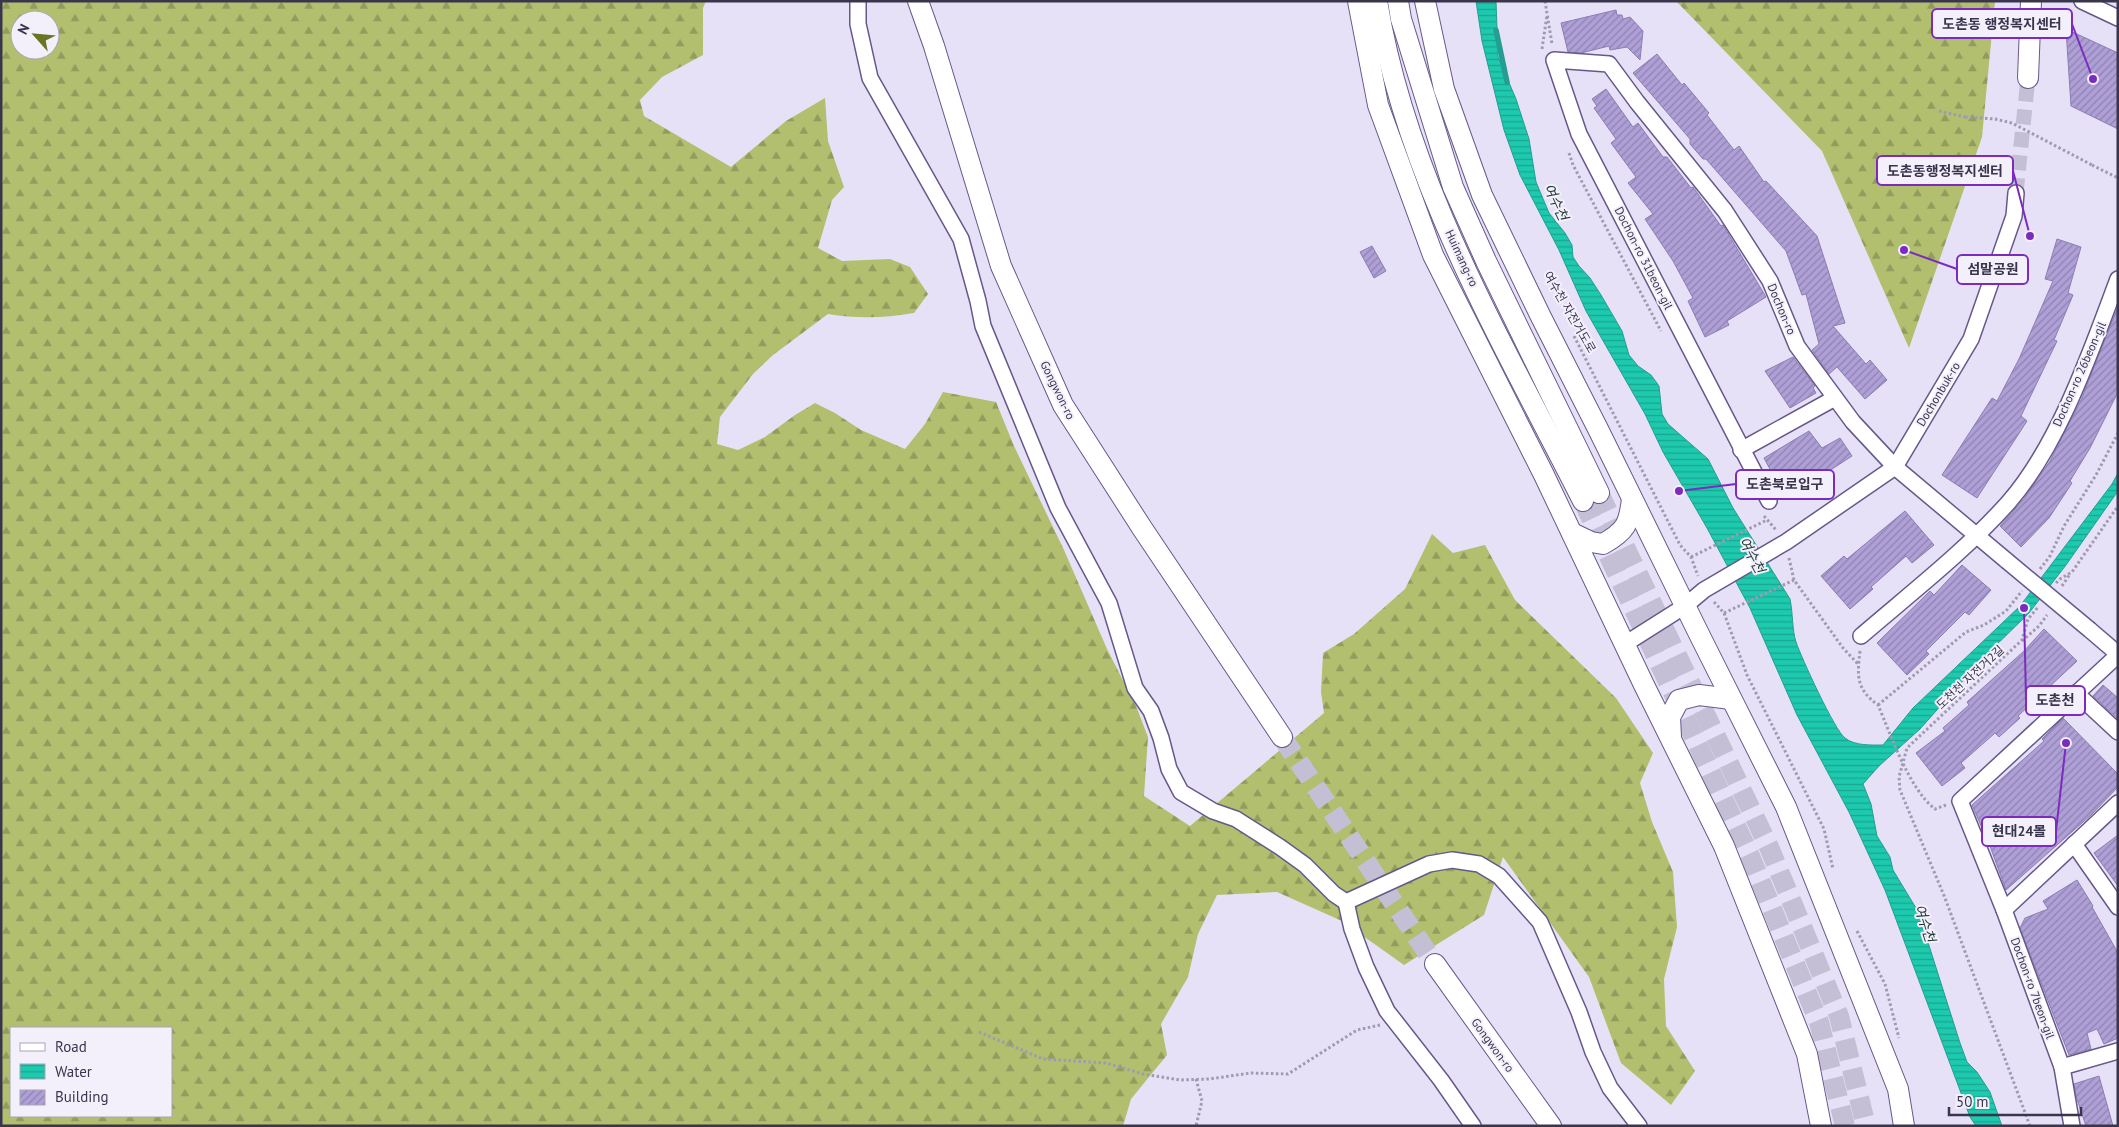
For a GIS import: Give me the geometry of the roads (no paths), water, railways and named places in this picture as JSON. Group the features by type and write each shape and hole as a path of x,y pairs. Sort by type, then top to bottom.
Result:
{"main road":[{"name":"Gongwon-ro","path":"918,1 934,46 1001,266 1063,405 1142,528 1282,737"},
{"path":"1358,1 1378,105 1433,255 1572,533 1724,846 1807,1054 1821,1126"},
{"name":"Huimang-ro","path":"1377,1 1380,24 1403,111 1433,195 1466,270 1591,497 1453,187 1401,19 1398,1"},
{"path":"1425,1 1444,89 1482,195 1786,807 1898,1089 1904,1126"},
{"path":"2028,78 2031,1"},
{"path":"1572,533 1591,542 1603,544 1617,536 1629,520 1632,499"},
{"path":"1671,738 1670,717 1679,700 1699,694 1731,699"},
{"name":"Gongwon-ro","path":"1435,964 1551,1126"}],"street":[{"path":"858,1 858,24 870,78 960,239 978,301 983,326 1058,508 1109,603 1136,688 1151,711 1161,738 1169,769 1180,792 1213,811 1236,819 1280,847 1305,865 1334,894 1346,902 1352,929 1366,967 1387,1011 1441,1080 1473,1126"},
{"path":"2082,1 2118,18"},
{"name":"Dochon-ro","path":"1554,60 1609,64 1637,102 1725,211 1770,280 1797,346 1853,422 1895,467 2007,561 2050,600 2118,654"},
{"name":"Dochon-ro 31beon-gil","path":"1554,60 1579,134 1769,502"},
{"name":"Dochonbuk-ro","path":"1685,606 1704,590 1786,542 1895,467 1971,339 2014,216 2016,193"},
{"name":"Dochon-ro 26beon-gil","path":"1976,535 2008,502 2036,465 2068,404 2118,279"},
{"path":"1741,450 1835,398"},
{"path":"1861,636 1976,535"},
{"path":"1625,644 1685,606"},
{"path":"2118,654 2076,693 2118,732"},
{"name":"Dochon-ro 7beon-gil","path":"2072,1126 2062,1067 2004,910 1960,801 2076,693"},
{"path":"2004,910 2118,802"},
{"path":"2074,844 2118,907"},
{"path":"1346,902 1429,864 1452,860 1479,864 1499,876 1540,922 1593,1052 1610,1088 1638,1126"},
{"path":"2062,1067 2118,1051"}],"water":[{"path":"1476,1 1496,1 1498,57 1516,99 1529,139 1536,182 1549,213 1565,233 1572,245 1573,257 1590,278 1622,331 1629,355 1638,366 1651,375 1659,386 1662,414 1668,424 1708,459 1733,508 1790,599 1794,632 1799,650 1826,709 1840,732 1849,741 1858,744 1883,745 1913,708 2020,606 2112,484 2118,473 2118,491 2066,565 2029,613 1985,656 1920,729 1879,766 1863,784 1871,804 1877,836 1890,857 1893,870 1925,923 1926,936 1967,1062 1977,1072 1990,1092 2002,1126 1976,1126 1970,1117 1885,890 1849,812 1797,715 1750,608 1663,452 1645,414 1586,311 1559,250 1520,175 1504,130 1482,41"}],"waterway":[{"name":"여수천","path":"1496,30 1507,82"}],"tunnel":[{"path":"2016,193 2028,78"},
{"path":"1599,493 1769,847 1839,1016 1866,1126"},
{"path":"1583,501 1750,856 1819,1022 1845,1126"},
{"path":"1282,737 1435,964"}],"place":[{"name":"도촌동 행정복지센터","path":"2093,79"},
{"name":"도촌동행정복지센터","path":"2030,236"},
{"name":"섬말공원","path":"1904,250"},
{"name":"도촌북로입구","path":"1679,491"},
{"name":"도촌천","path":"2024,608"},
{"name":"현대24몰","path":"2066,743"}]}
